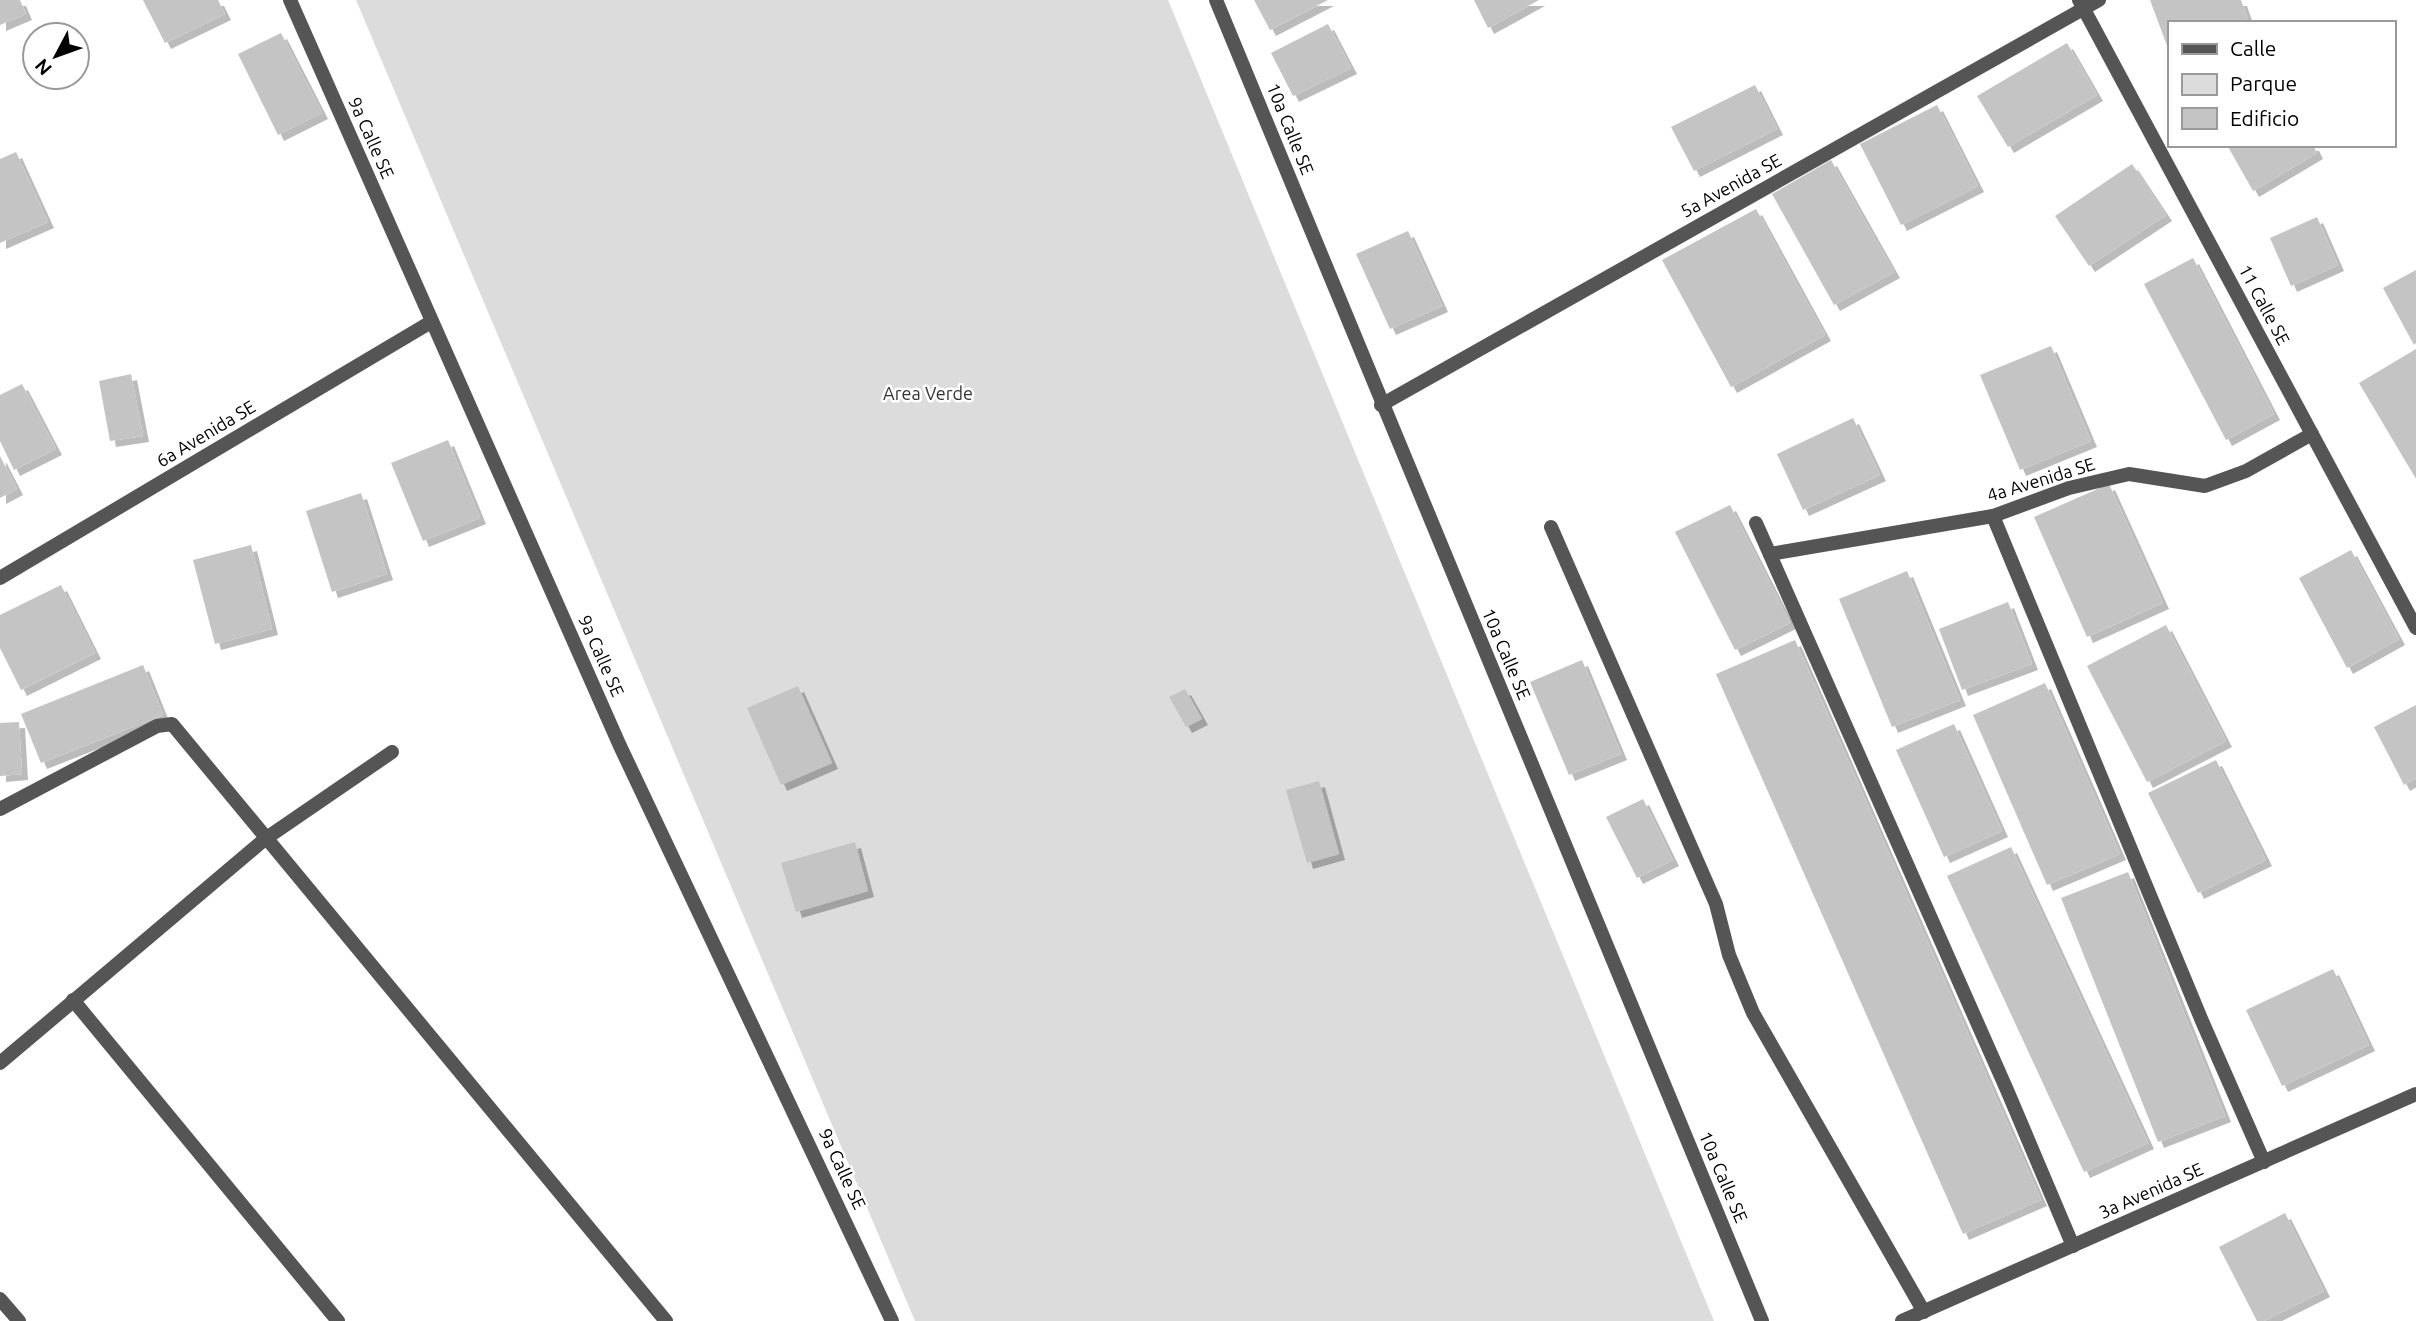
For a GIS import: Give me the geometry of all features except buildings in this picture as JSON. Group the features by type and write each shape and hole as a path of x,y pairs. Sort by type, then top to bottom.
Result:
{"street":[{"name":"9a Calle SE","path":"290,0 620,746 892,1321"},
{"name":"10a Calle SE","path":"1216,0 1381,405 1762,1321"},
{"name":"5a Avenida SE","path":"1381,405 2081,5 2099,0"},
{"name":"11 Calle SE","path":"2081,5 2416,628"},
{"name":"6a Avenida SE","path":"0,578 431,322"},
{"name":"4a Avenida SE","path":"1770,554 1993,516 2069,488 2129,474 2205,486 2246,471 2312,434"},
{"path":"1993,516 2263,1162"},
{"path":"1756,523 2007,1090 2073,1246"},
{"path":"1551,527 1716,904 1729,955 1753,1013 1927,1317"},
{"path":"0,809 157,726 172,723 265,839 666,1321"},
{"path":"0,1063 265,839 392,752"},
{"path":"74,1000 338,1321"},
{"name":"3a Avenida SE","path":"1902,1321 1927,1317 2073,1246 2416,1094"},
{"path":"0,1299 19,1321"}],"green space":[{"name":"Area Verde","path":"356,0 1168,0 1714,1321 915,1321"}]}
